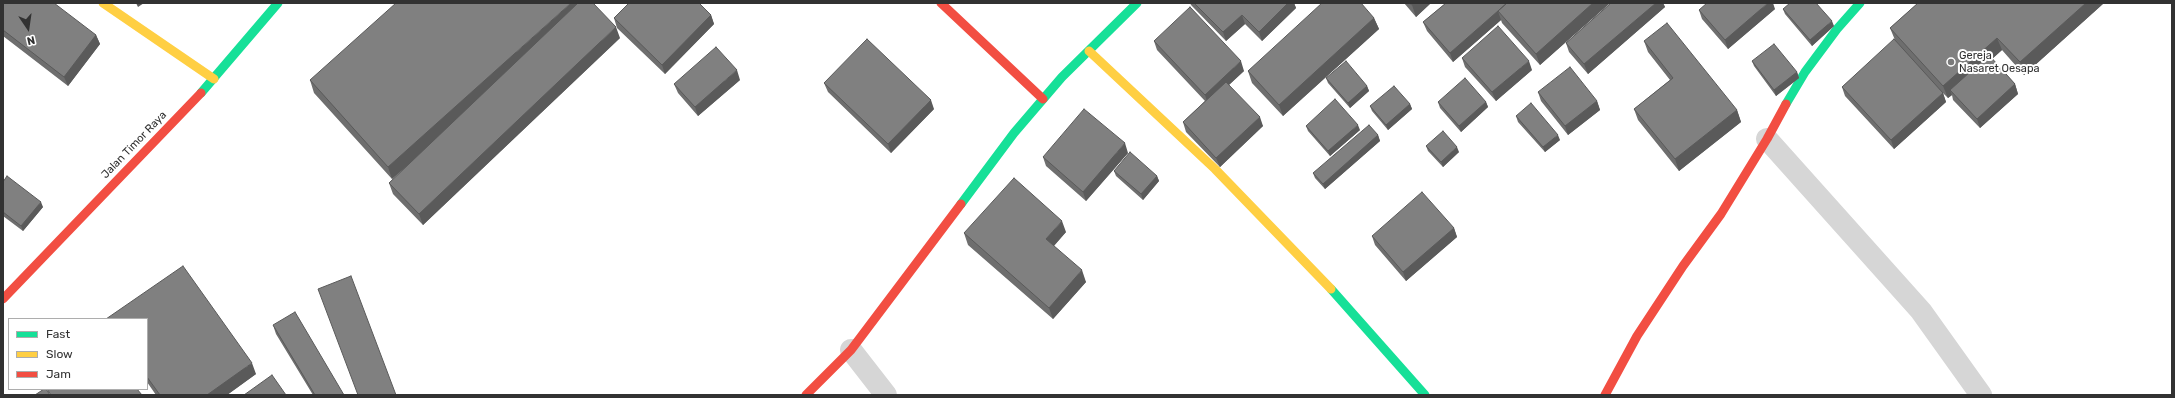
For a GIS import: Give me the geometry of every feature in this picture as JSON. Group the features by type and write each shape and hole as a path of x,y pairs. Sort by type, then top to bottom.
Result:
{"main road":[{"path":"103,3 214,79"},
{"name":"Jalan Timor Raya","path":"3,299 214,79 278,3"},
{"path":"941,3 1043,99"},
{"path":"806,395 851,350 1014,133 1043,99 1137,3"},
{"path":"1605,395 1637,336 1683,266 1721,214 1767,140 1785,105 1806,72 1837,29 1860,3"},
{"path":"1089,51 1215,169 1347,305 1425,395"}],"street":[{"path":"1767,140 1921,311 1981,395"},
{"path":"851,350 886,395"}],"building":[{"path":"4,3 54,3 96,35 64,77 3,30"},
{"path":"396,3 571,3 388,167 310,80"},
{"path":"578,3 593,3 616,27 419,214 389,183"},
{"path":"629,3 699,3 711,15 662,65 614,18"},
{"path":"1194,3 1288,3 1259,32 1242,15 1223,32"},
{"path":"1322,3 1361,3 1374,18 1279,105 1248,71"},
{"path":"1446,3 1507,3 1450,53 1423,22"},
{"path":"1507,3 1593,3 1536,54 1498,11"},
{"path":"1611,3 1656,3 1584,64 1566,43"},
{"path":"1707,3 1768,3 1725,40 1699,10"},
{"path":"1790,3 1816,3 1832,21 1810,40 1783,9"},
{"name":"Gereja Nasaret Oesapa","path":"1918,3 2086,3 2020,62 1997,38 1943,86 1890,28"},
{"path":"1190,7 1241,61 1205,95 1154,41"},
{"path":"1667,23 1737,110 1675,159 1634,109 1673,78 1644,41"},
{"path":"1498,26 1529,61 1492,92 1462,58"},
{"path":"867,39 931,100 888,144 824,83"},
{"path":"1894,39 1943,93 1891,140 1842,87"},
{"path":"1774,44 1797,72 1774,90 1752,61"},
{"path":"716,47 737,70 695,107 674,84"},
{"path":"1989,55 2015,84 1977,119 1950,90"},
{"path":"1346,61 1367,86 1348,103 1326,78"},
{"path":"1570,67 1597,101 1565,126 1538,92"},
{"path":"1465,78 1486,102 1459,126 1438,102"},
{"path":"1226,82 1260,117 1216,158 1183,122"},
{"path":"1394,86 1410,104 1386,125 1370,106"},
{"path":"1335,99 1358,125 1328,151 1306,126"},
{"path":"1531,103 1558,135 1543,147 1516,116"},
{"path":"1084,109 1125,143 1083,192 1043,157"},
{"path":"1369,125 1378,135 1323,184 1313,173"},
{"path":"1443,131 1457,147 1441,162 1426,146"},
{"path":"1130,152 1157,176 1141,194 1114,171"},
{"path":"7,176 41,202 21,226 3,212 3,182"},
{"path":"1014,178 1062,221 1046,239 1082,270 1049,308 964,233"},
{"path":"1422,192 1454,228 1403,272 1372,236"},
{"path":"183,266 252,363 207,395 160,395 148,378 148,318 107,318"},
{"path":"351,276 396,395 358,395 318,289"},
{"path":"295,312 344,395 315,395 273,325"},
{"path":"272,375 286,395 244,395"},
{"path":"42,390 47,390 50,395 35,395"},
{"path":"48,390 138,390 142,395 51,395"}],"traffic: fast":[{"path":"201,93 278,3"},
{"path":"961,204 1014,133 1062,77 1137,3"},
{"path":"1786,104 1805,72 1837,29 1860,3"},
{"path":"1331,289 1425,395"}],"traffic: slow":[{"path":"103,3 214,79"},
{"path":"1089,51 1215,169 1331,289"}],"traffic: jam":[{"path":"941,3 1043,99"},
{"path":"3,299 201,93"},
{"path":"1605,395 1637,336 1683,266 1721,214 1767,139 1786,104"},
{"path":"806,395 851,350 961,204"}],"place":[{"name":"Gereja Nasaret Oesapa","path":"1951,62"}]}
